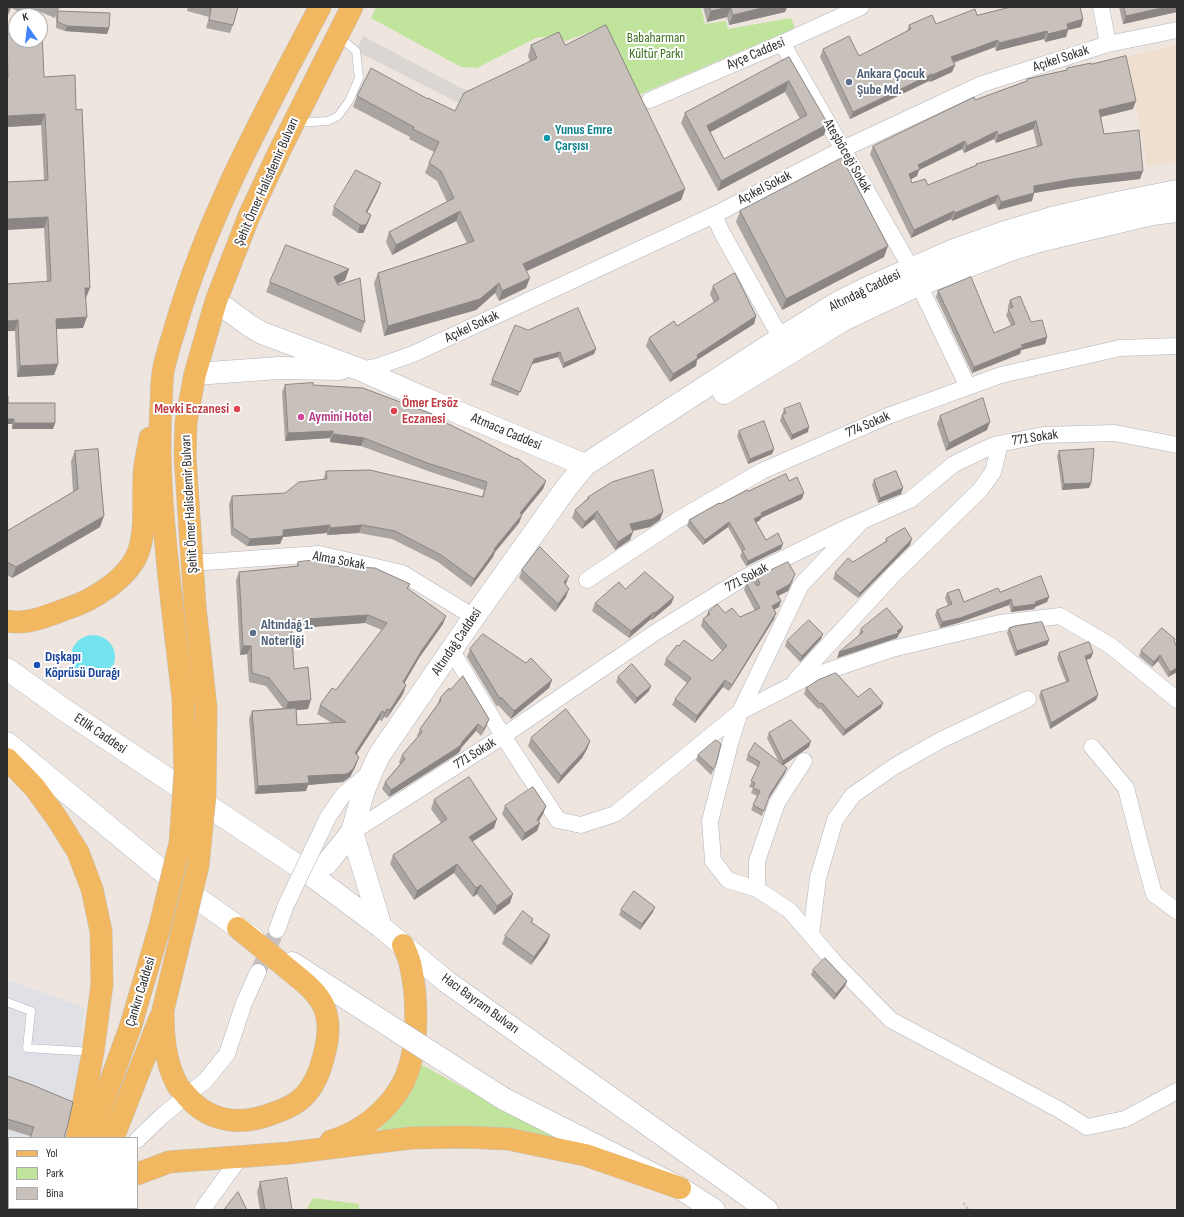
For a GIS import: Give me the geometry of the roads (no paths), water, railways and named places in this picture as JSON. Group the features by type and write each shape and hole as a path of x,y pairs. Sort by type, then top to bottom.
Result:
{"main road":[{"name":"Şehit Ömer Halisdemir Bulvarı","path":"180,843 185,774 183,699 172,605 160,471 160,424 164,368 181,309 200,252 223,198 238,165 320,7"},
{"name":"Şehit Ömer Halisdemir Bulvarı","path":"198,866 205,795 206,708 195,606 185,456 186,422 195,374 216,300 249,216 278,152 352,7"},
{"name":"Altındağ Caddesi","path":"585,465 619,454 644,442 820,333 916,276 954,250 1024,226 1112,204 1177,191"},
{"name":"Altındağ Caddesi","path":"307,872 318,869 326,864 352,832 363,793 371,772 388,742 474,617 570,482 585,465 839,302 916,276 1039,240 1152,214 1177,211"},
{"name":"Atmaca Caddesi","path":"216,300 262,333 361,370 426,399 585,465"},
{"path":"7,621 24,622 42,618 77,606 93,598 122,575 132,563 139,551 141,539 144,475 164,368"},
{"name":"Atmaca Caddesi","path":"195,374 279,368 361,370"},
{"name":"Etlik Caddesi","path":"7,669 63,709 194,797"},
{"path":"7,744 179,885 238,928 504,1099 680,1188 714,1210"},
{"path":"7,759 35,788 56,817 78,852 92,889 101,931 102,984 93,1052 78,1137"},
{"name":"Hacı Bayram Bulvarı","path":"194,797 307,872 382,927 447,982 734,1185 766,1210"},
{"path":"352,832 382,927"},
{"name":"Çankırı Caddesi","path":"90,1137 131,1025 160,926 180,843"},
{"name":"Çankırı Caddesi","path":"113,1137 163,1010 198,866"},
{"path":"163,1010 164,1040 169,1064 179,1086 193,1104 210,1114 226,1120 243,1120 262,1118 285,1109 301,1099 314,1083 322,1066 327,1044 329,1025 324,1007 314,991 238,928"},
{"path":"290,1153 346,1136 366,1125 390,1104 403,1082 412,1058 416,1024 416,997 411,966 403,945"},
{"path":"138,1174 169,1162 290,1153 411,1138 463,1137 508,1139 585,1155 680,1188"}],"street":[{"name":"Ayçe Caddesi","path":"650,100 861,7"},
{"path":"1101,7 1108,44"},
{"name":"Açıkel Sokak","path":"361,370 379,366 413,354 714,214 843,149 982,84 1108,44 1177,30"},
{"name":"Ateşböceği Sokak","path":"782,43 916,276 968,387"},
{"path":"714,214 722,233 781,338"},
{"name":"774 Sokak","path":"587,580 676,521 762,471 888,416 1001,375 1120,348 1177,346"},
{"name":"771 Sokak","path":"352,832 503,736 656,632 740,580 862,521 910,500 954,464 994,445 1043,434 1115,433 1176,445"},
{"path":"792,685 893,575 980,490 993,472 1000,444"},
{"path":"862,521 801,585 740,712 730,740 710,821 713,861 728,880 757,889 789,910 837,965 891,1020 1087,1126 1125,1119 1177,1091"},
{"name":"Alma Sokak","path":"192,563 318,554 402,573 474,617"},
{"path":"452,650 503,736 558,820 581,825 615,814 740,712 804,679 892,649 1000,623 1060,616 1111,646 1177,700"},
{"path":"811,935 818,878 836,820 853,796 895,766 941,740 1028,699"},
{"path":"1092,747 1126,788 1154,894 1177,911"},
{"path":"757,889 757,861 777,803 804,761"},
{"path":"277,930 286,905 328,816 344,794 371,772"},
{"path":"138,1139 162,1116 206,1080 227,1054 244,1003 258,972"},
{"path":"202,1210 241,1156"}],"lane":[{"path":"293,124 328,122 338,116 349,101 359,78 356,51 337,36"},
{"path":"7,1002 31,1010 27,1048 93,1052"}],"water":[{"path":"97,635 109,641 114,649 114,665 109,673 101,678 89,679 77,673 72,665 71,653 77,641 85,636"}],"tunnel":[{"path":"258,972 277,930"}],"place":[{"name":"Ankara Çocuk Şube Md.","path":"849,82"},
{"name":"Yunus Emre Çarşısı","path":"547,138"},
{"name":"Mevki Eczanesi","path":"237,409"},
{"name":"Ömer Ersöz Eczanesi","path":"394,411"},
{"name":"Aymini Hotel","path":"301,417"},
{"name":"Altındağ 1. Noterliği","path":"253,633"},
{"name":"Dışkapı Köprüsü Durağı","path":"37,665"}],"park label":[{"name":"Babaharman Kültür Parkı","path":"656,46"}]}
